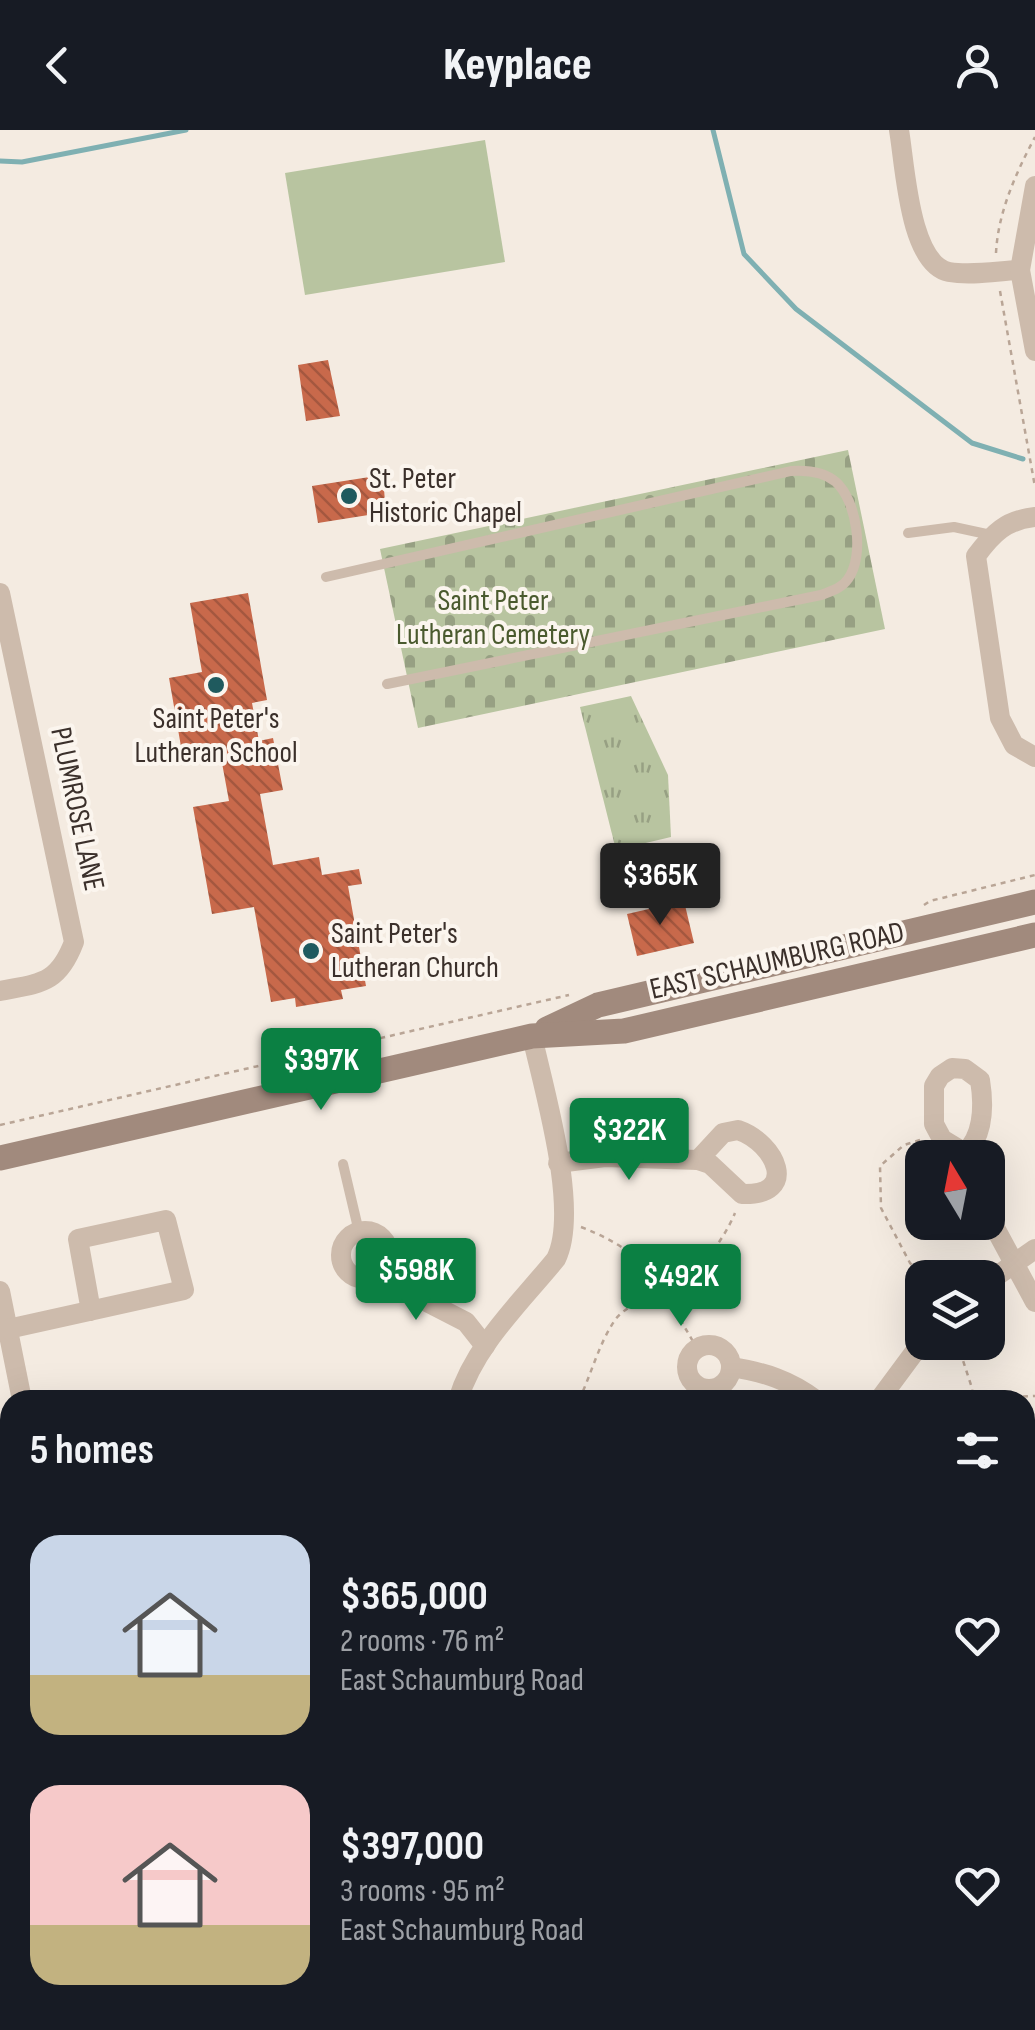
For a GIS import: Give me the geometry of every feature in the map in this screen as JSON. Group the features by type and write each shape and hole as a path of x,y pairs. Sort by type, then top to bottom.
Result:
{"main road":[{"name":"EAST SCHAUMBURG ROAD","path":"532,1036 598,1005 1035,902"},
{"name":"EAST SCHAUMBURG ROAD","path":"0,1158 532,1036 624,1031 1035,935"}],"street":[{"path":"900,130 918,238 928,260 946,272 1020,270"},
{"path":"1035,186 1020,270 1035,351"},
{"path":"1035,517 1013,519 992,535 976,556 1000,718 1014,745 1035,757"},
{"name":"PLUMROSE LANE","path":"0,593 74,942 58,973 44,982 0,991"},
{"path":"461,1390 485,1346 556,1259 564,1243 566,1222 558,1163 532,1036"},
{"path":"947,1140 934,1124 934,1086 952,1068 964,1069 980,1080 980,1132 976,1140"},
{"path":"558,1163 605,1157 698,1160 710,1164 742,1194 772,1188 778,1176 774,1157 756,1136 738,1130 723,1134 698,1160"},
{"path":"8,1329 91,1311 184,1290 166,1220 78,1239 91,1311"},
{"path":"359,1232 374,1233 386,1242 390,1257 384,1271 370,1280 347,1272 341,1257 346,1241 359,1232"},
{"path":"1001,1240 1035,1302"},
{"path":"1005,1268 1035,1249"},
{"path":"384,1271 396,1286 466,1322 485,1346"},
{"path":"0,1291 20,1390"},
{"path":"716,1346 727,1354 731,1366 722,1385 701,1388 687,1373 688,1359 697,1348 716,1346"},
{"path":"886,1390 909,1360"},
{"path":"731,1366 766,1372 802,1390"}],"lane":[{"path":"326,577 791,471 806,470 834,480 850,507 856,544 850,577 840,588 387,684"},
{"path":"908,533 954,527 992,535"},
{"path":"343,1164 359,1232"}],"path":[{"path":"1035,137 1012,185 1001,223 997,270 1035,487"},
{"path":"918,910 930,901 1035,876"},
{"path":"0,1125 580,992"},
{"path":"908,1260 881,1208 880,1166 904,1145 940,1134"},
{"path":"584,1390 616,1318 640,1301 665,1292 700,1265 726,1236 742,1194"},
{"path":"566,1222 635,1254 665,1292 697,1348"},
{"path":"963,1360 972,1390"}],"green space":[{"path":"485,140 505,262 305,295 285,173"},
{"name":"Saint Peter Lutheran Cemetery","path":"848,450 885,629 418,728 380,549"},
{"path":"631,696 668,775 671,837 616,850 580,707"}],"building":[{"path":"328,360 340,416 306,421 298,365"},
{"name":"St. Peter Historic Chapel","path":"376,476 384,489 381,513 318,523 312,486"},
{"path":"248,593 267,700 252,703 259,741 273,738 283,790 260,794 273,865 319,857 322,875 359,869 362,884 348,886 366,986 341,990 343,999 296,1007 295,998 271,1002 254,907 212,914 193,807 229,801 220,752 183,758 169,678 202,672 190,603"},
{"path":"684,901 694,943 637,956 627,914"}],"waterway":[{"path":"0,161 22,162 186,130"},
{"path":"713,130 744,254 796,309 972,443 1023,459"}],"place":[{"name":"St. Peter Historic Chapel","path":"349,496"},
{"name":"Saint Peter's Lutheran School","path":"216,685"},
{"name":"Saint Peter's Lutheran Church","path":"311,951"}]}
